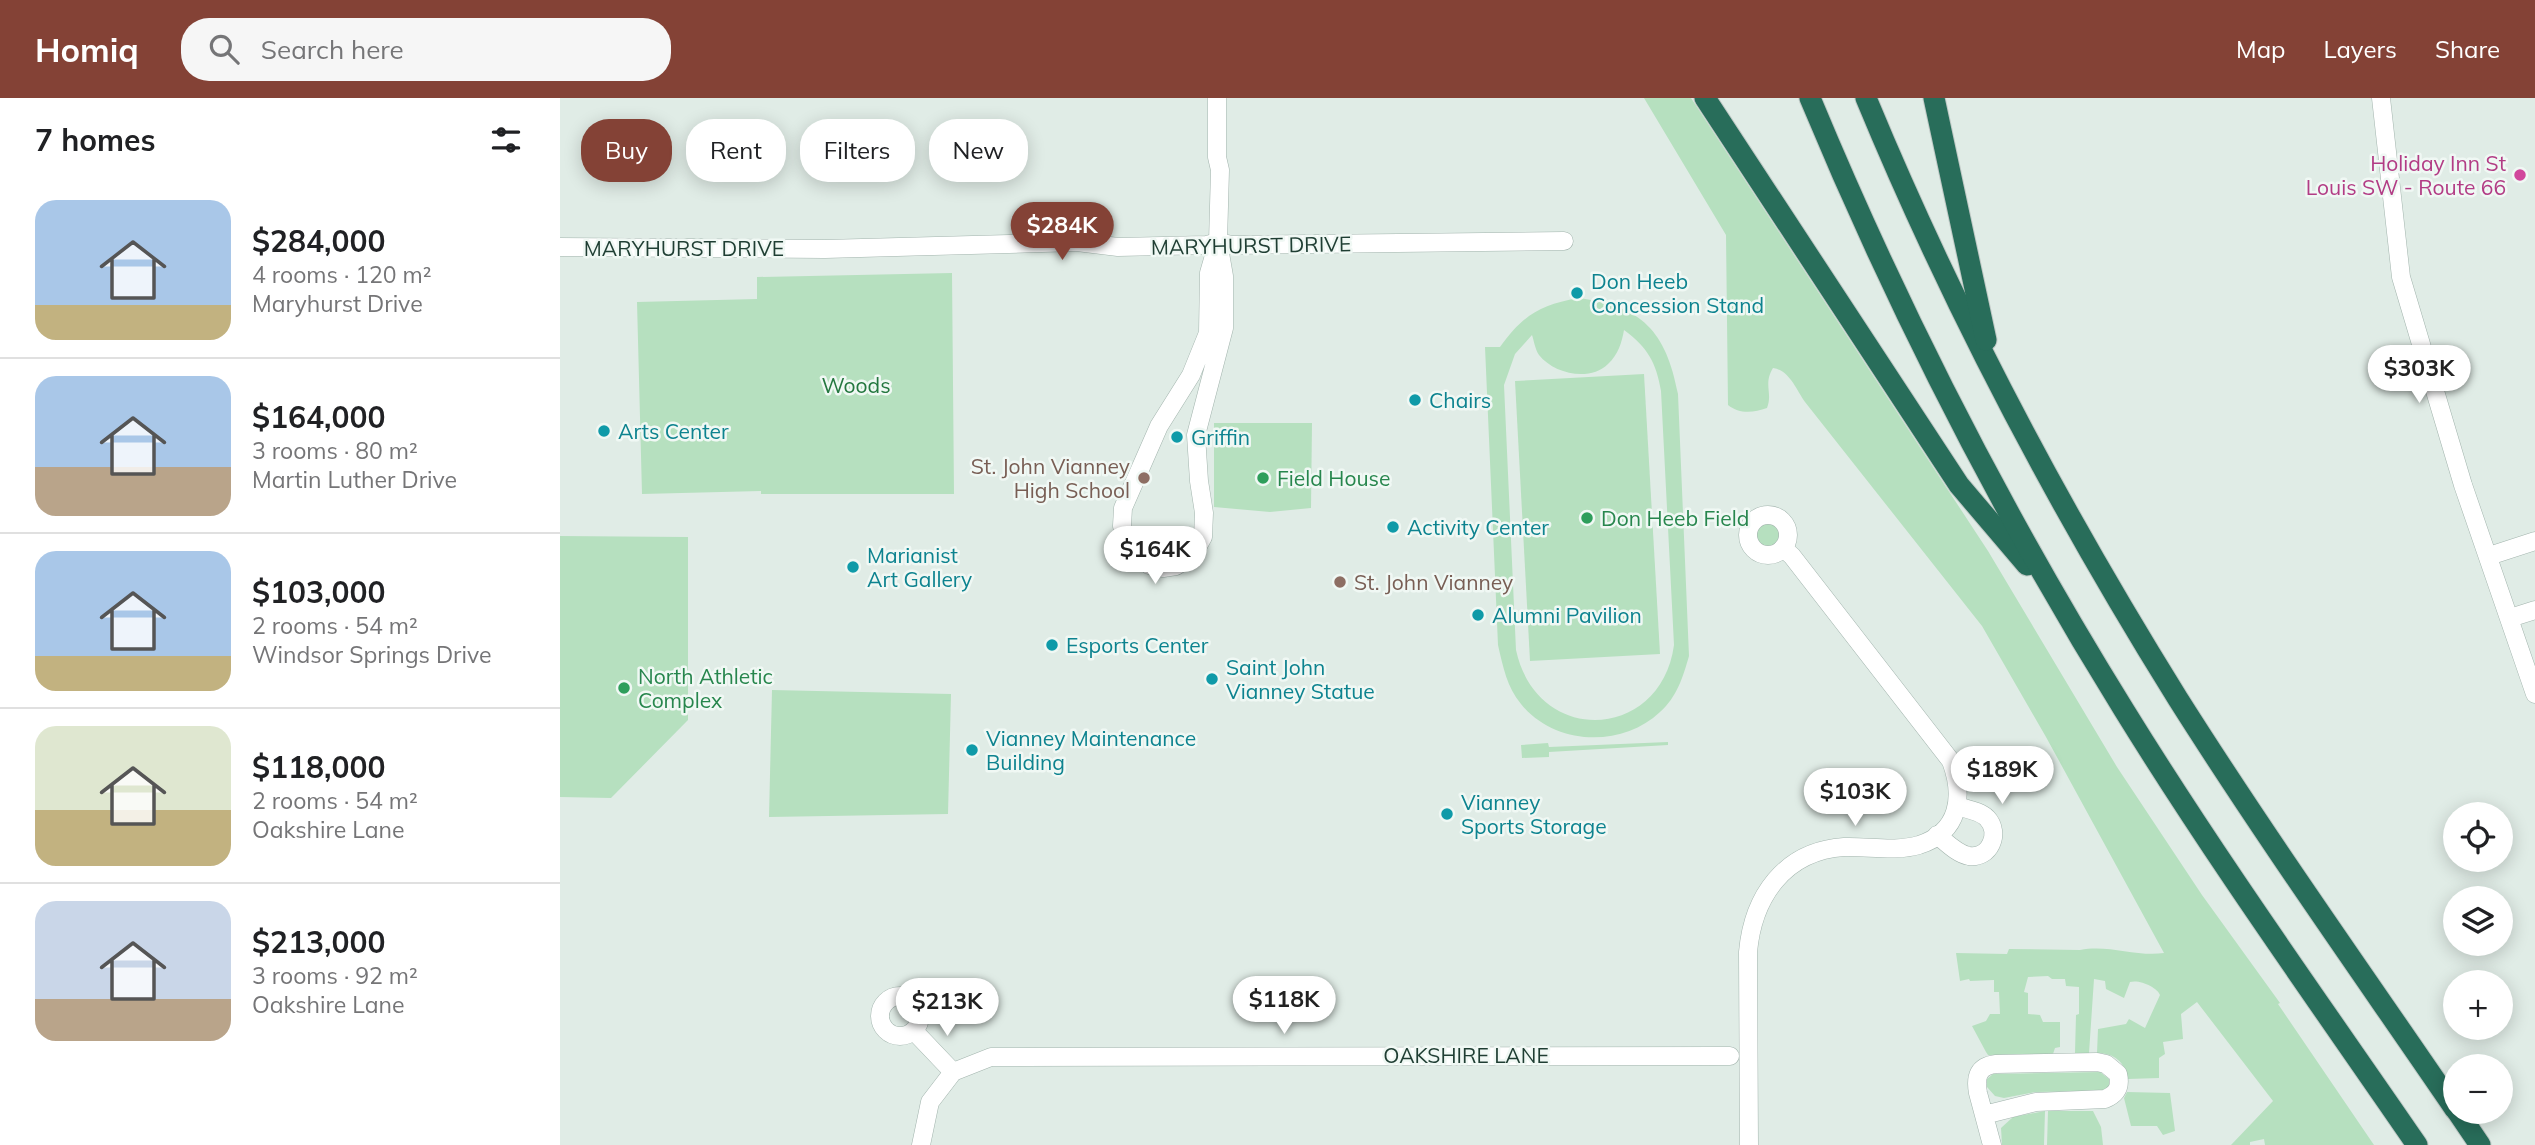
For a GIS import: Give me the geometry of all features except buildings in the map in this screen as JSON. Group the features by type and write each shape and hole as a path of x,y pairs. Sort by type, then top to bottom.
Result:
{"highway":[{"path":"1705,98 1959,485 2058,601"},
{"path":"1810,98 1865,225 1938,379 2058,601 2173,788 2417,1145"},
{"path":"1866,98 1945,274 2086,543 2184,708 2443,1091"},
{"path":"1934,98 1993,369"},
{"path":"2466,1124 2480,1145"}],"street":[{"path":"1217,98 1217,157 1220,170 1218,242 1224,276 1224,328 1196,435 1204,513 1203,537 1193,555 1175,566 1163,568 1149,565 1128,543 1122,526 1123,508 1159,426 1192,374 1208,333 1209,273 1218,242"},
{"path":"2381,98 2401,277 2463,485 2535,694"},
{"name":"MARYHURST DRIVE","path":"560,247 825,249 1077,242 1118,247 1207,245 1218,242 1232,245 1564,241"},
{"path":"2489,556 2535,541"},
{"path":"1749,1145 1748,952 1751,926 1762,899 1770,886 1791,866 1819,852 1844,847 1920,845 1951,822 1957,806 1959,786 1951,761 1801,567 1783,548"},
{"path":"2510,618 2535,610"},
{"path":"1937,835 1962,854 1969,856 1976,856 1988,849 1994,835 1990,821 1978,813 1957,806"},
{"path":"914,1031 953,1072 930,1102 920,1145"},
{"name":"OAKSHIRE LANE","path":"953,1072 991,1058 1730,1056"},
{"path":"1984,1115 2036,1102 2105,1100 2118,1090 2118,1074 2106,1063 2097,1062 1996,1063 1984,1066 1979,1071 1977,1086 1984,1115 1992,1145"}],"green space":[{"path":"1644,98 1691,98 1988,551 2117,767 2202,895 2280,1003 2278,1004 2374,1145 2265,1145 2264,1139 2250,1142 2250,1145 2231,1145 2273,1101 2197,1002 2181,1014 2183,1039 2163,1042 2165,1054 2159,1058 2159,1078 2128,1079 2118,1060 2097,1053 2098,1029 2126,1024 2129,1019 2145,1028 2160,995 2152,987 2139,982 2130,982 2124,998 2106,989 2105,981 2094,979 2089,1053 2075,1053 2079,987 2066,986 2065,979 2028,977 2024,992 2028,993 2028,1014 2040,1015 2043,1022 2060,1022 2060,1047 2055,1048 2053,1054 1988,1055 1972,1026 1986,1021 1990,1014 2000,1014 1999,992 1994,992 1994,980 1960,981 1956,953 2007,954 2009,949 2101,948 2164,953 1982,626 1805,402 1792,381 1783,372 1773,368 1769,379 1767,408 1746,412 1728,405 1726,235"},
{"name":"Woods","path":"952,273 954,494 761,494 761,491 642,494 637,302 757,299 757,277"},
{"path":"1578,298 1619,308 1648,325 1658,338 1673,372 1678,394 1689,656 1679,686 1660,712 1645,724 1627,732 1589,737 1552,728 1535,718 1512,691 1504,669 1498,645 1485,347 1500,347 1533,313 1553,304","holes":["1624,330 1650,356 1661,391 1674,645 1664,677 1647,700 1624,714 1598,720 1572,716 1548,704 1528,682 1516,650 1504,385 1515,354 1532,335 1539,355 1546,362 1563,371 1582,374 1600,370 1611,360 1619,348"]},
{"name":"Don Heeb Field","path":"1644,374 1660,654 1530,661 1515,381"},
{"name":"Field House","path":"1214,423 1312,423 1311,508 1270,512 1214,507"},
{"path":"1767,522 1776,526 1780,535 1776,544 1767,548 1758,544 1754,535 1758,526"},
{"name":"North Athletic Complex","path":"560,536 688,537 688,720 611,798 560,797"},
{"path":"772,690 951,694 948,814 769,817"},
{"path":"1668,742 1668,745 1549,752 1549,757 1522,758 1521,745 1548,743 1549,747"},
{"path":"2100,1072 2109,1079 2109,1086 2103,1091 2035,1092 2004,1098 1995,1096 1987,1087 1987,1079 1993,1074"},
{"path":"2127,1092 2170,1093 2175,1131 2163,1135 2157,1126 2131,1126 2124,1098"},
{"path":"2045,1111 2044,1145 2002,1145 2001,1128 2013,1117"},
{"path":"2048,1111 2093,1111 2101,1127 2103,1145 2047,1145"}],"place":[{"name":"Holiday Inn St Louis SW - Route 66","path":"2520,175"},
{"name":"Don Heeb Concession Stand","path":"1577,293"},
{"name":"Chairs","path":"1415,400"},
{"name":"Arts Center","path":"604,431"},
{"name":"Griffin","path":"1177,437"},
{"name":"St. John Vianney High School","path":"1144,478"},
{"name":"Field House","path":"1263,478"},
{"name":"Don Heeb Field","path":"1587,518"},
{"name":"Activity Center","path":"1393,527"},
{"name":"Marianist Art Gallery","path":"853,567"},
{"name":"St. John Vianney","path":"1340,582"},
{"name":"Alumni Pavilion","path":"1478,615"},
{"name":"Esports Center","path":"1052,645"},
{"name":"Saint John Vianney Statue","path":"1212,679"},
{"name":"North Athletic Complex","path":"624,688"},
{"name":"Vianney Maintenance Building","path":"972,750"},
{"name":"Vianney Sports Storage","path":"1447,814"}]}
